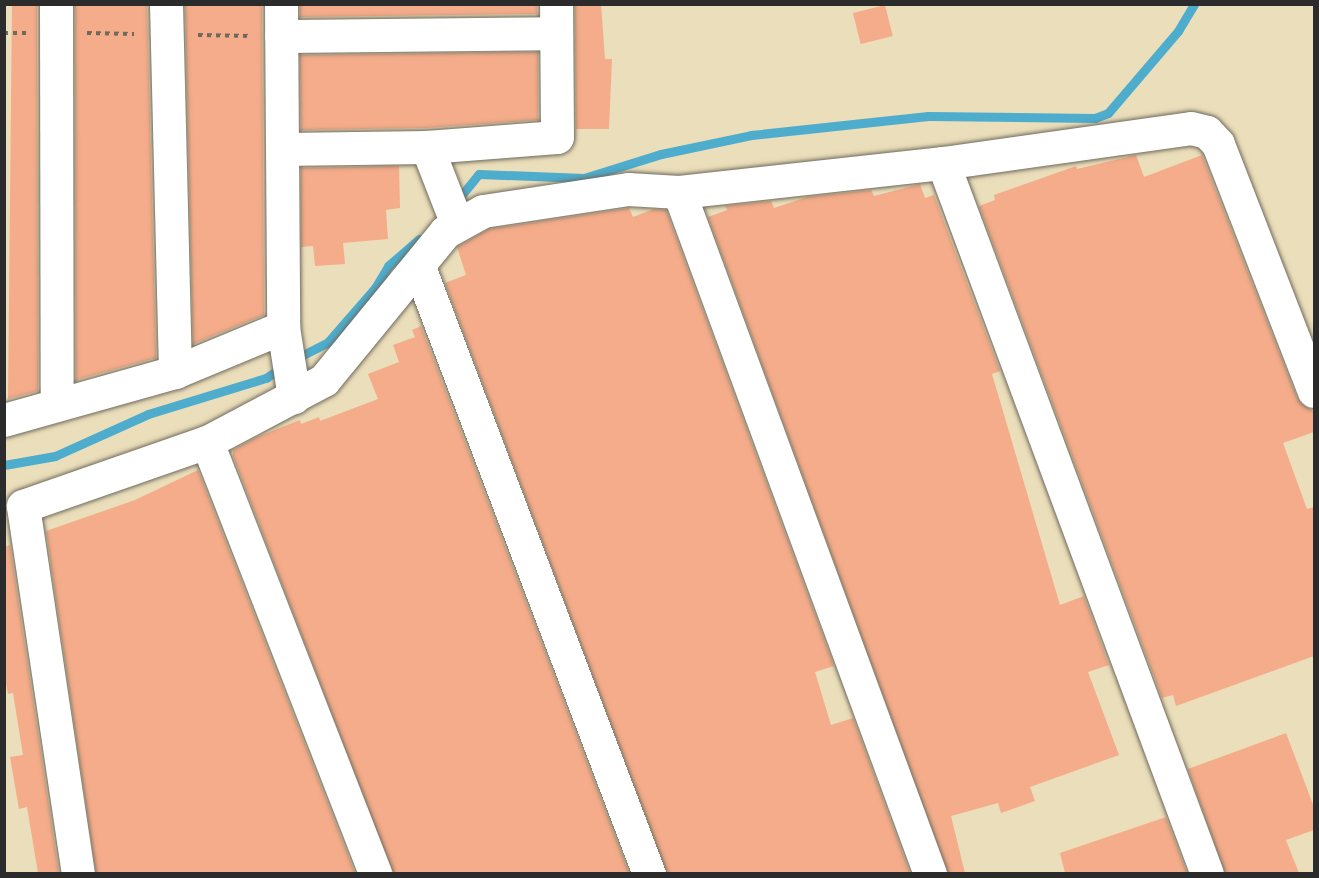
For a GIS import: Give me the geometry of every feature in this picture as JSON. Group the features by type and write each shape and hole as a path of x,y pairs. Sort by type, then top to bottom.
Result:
{"street":[{"path":"56,4 57,404"},
{"path":"166,4 175,372"},
{"path":"78,873 23,506 207,442 288,361 283,149 281,20 556,19 557,137 428,147 283,149"},
{"path":"4,420 175,372 288,361 324,380 419,267 455,218 496,207 628,189 679,192 943,163 1191,128 1207,132 1218,144 1314,391"},
{"path":"428,147 455,218"},
{"path":"943,163 1207,873"},
{"path":"679,192 930,873"},
{"path":"419,267 649,873"},
{"path":"207,442 375,873"}],"building":[{"path":"12,4 37,4 38,391 8,399"},
{"path":"75,4 147,4 156,358 76,380"},
{"path":"185,4 262,4 264,315 193,344"},
{"path":"300,4 537,4 537,14 300,17"},
{"path":"575,4 601,4 605,59 612,59 609,129 576,129"},
{"path":"885,5 893,36 861,44 853,13"},
{"path":"538,52 538,120 426,128 301,130 300,55"},
{"path":"1136,155 1144,177 1202,155 1297,398 1314,412 1314,432 1283,443 1307,509 1314,507 1314,656 1176,706 1173,695 1162,698 979,206 995,200 994,195 1076,166 1077,169"},
{"path":"399,166 400,208 386,210 388,239 343,243 345,264 315,266 313,246 301,247 301,168"},
{"path":"920,184 925,198 934,195 1000,371 992,374 1060,605 1084,596 1109,665 1088,672 1119,755 1030,787 1035,801 1001,813 998,803 951,816 965,873 948,873 708,217 727,210 725,206 771,201 774,208 807,197 871,190 874,196"},
{"path":"629,208 633,217 654,209 666,210 834,666 815,672 831,725 853,718 910,873 667,873 445,283 466,275 457,247 489,229"},
{"path":"421,326 629,873 393,873 233,456 233,450 257,437 300,420 301,424 319,417 320,421 378,399 368,374 399,362 393,345 415,337 412,330"},
{"path":"198,470 355,873 96,873 46,531 135,500"},
{"path":"10,545 59,873 38,873 27,807 19,809 10,757 23,755 13,693 8,694 4,673 4,547"},
{"path":"1286,733 1314,807 1314,830 1286,840 1299,873 1225,873 1188,769"},
{"path":"1166,817 1187,873 1065,873 1060,853"}],"waterway":[{"path":"456,202 479,174 584,178 661,154 751,135 928,116 1095,118 1108,113 1178,31 1194,4"},
{"path":"295,359 328,342 375,288 388,266 419,239"},
{"path":"4,465 55,456 148,414 266,378 283,366"}]}
